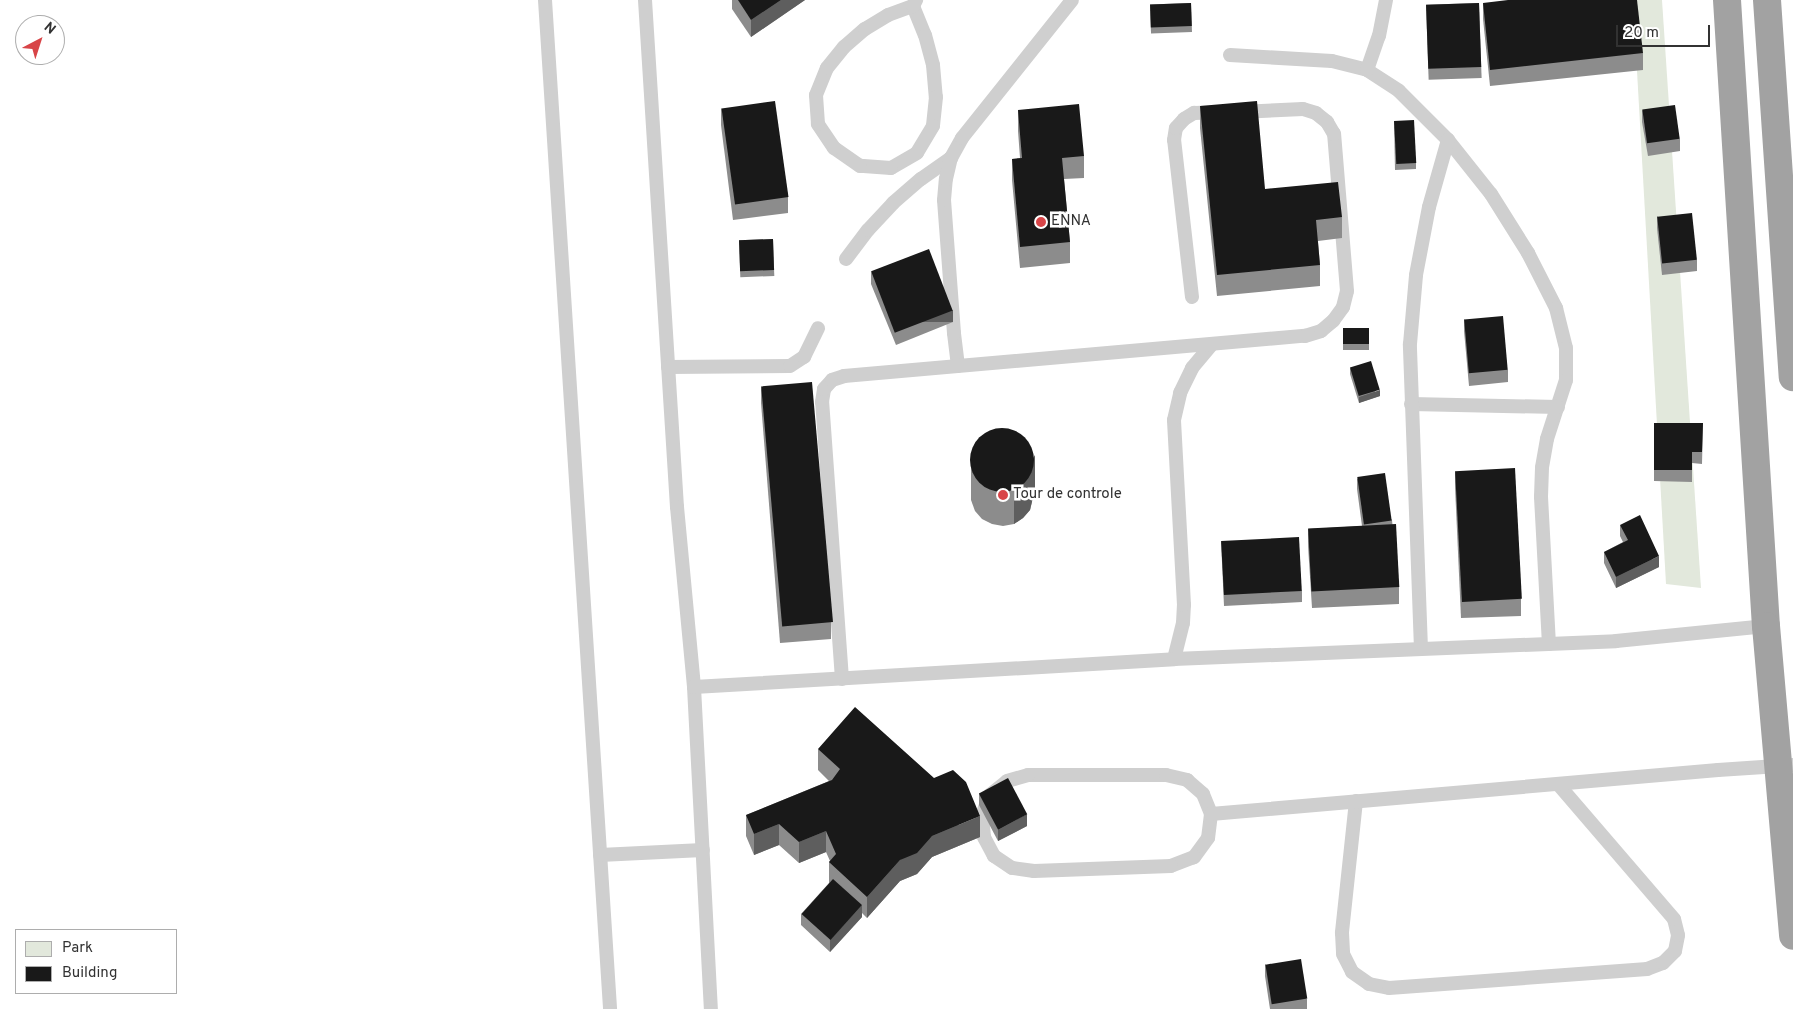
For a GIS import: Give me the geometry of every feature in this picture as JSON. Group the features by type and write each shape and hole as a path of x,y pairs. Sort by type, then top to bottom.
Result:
{"highway":[{"path":"1727,0 1766,626 1785,766 1793,936"},
{"path":"1767,0 1793,377"}],"lane":[{"path":"545,0 610,1009"},
{"path":"645,0 677,508 694,687 711,1009"},
{"path":"958,366 944,200 951,158 962,138 1072,0"},
{"path":"1367,70 1379,36 1386,0"},
{"path":"915,3 933,66 936,97 933,126 917,152 891,168 860,166 834,148 818,124 816,95 827,68 844,47 865,29 915,3"},
{"path":"1230,55 1332,61 1367,70 1399,91 1448,140 1491,194 1528,254 1556,308 1566,348 1566,380 1547,439 1540,497 1549,644"},
{"path":"842,679 822,402 824,389 832,380 844,376 1305,336 1321,331 1334,321 1342,307 1347,291 1334,134 1326,122 1316,114 1303,109 1194,113 1184,119 1176,128 1174,140 1192,297"},
{"path":"1421,649 1410,344 1416,275 1429,207 1448,140"},
{"path":"846,259 868,230 893,203 921,179 951,158"},
{"path":"668,367 790,366 804,357 818,328"},
{"path":"1174,659 1183,623 1184,605 1174,420 1180,393 1192,368 1212,344"},
{"path":"1411,404 1558,406"},
{"path":"694,687 1174,659 1616,641 1766,626"},
{"path":"1211,814 1785,766"},
{"path":"1028,775 1166,775 1187,780 1203,794 1211,814 1208,838 1204,844 1194,857 1172,866 1034,871 1012,868 994,856 984,837 982,816 990,795 1007,781 1028,775"},
{"path":"1356,802 1342,933 1343,954 1352,972 1369,984 1389,988 1647,968 1663,964 1675,951 1678,935 1674,919 1558,784"},
{"path":"600,855 703,850"}],"green space":[{"path":"1633,0 1662,0 1701,588 1666,584"}],"building":[{"path":"738,0 781,0 751,20"},
{"path":"1508,0 1637,0 1643,53 1490,70 1483,3"},
{"path":"1191,3 1192,26 1151,27 1150,4"},
{"path":"1479,3 1481,67 1428,69 1426,5"},
{"path":"775,101 788,197 735,205 722,109"},
{"path":"1257,101 1265,189 1338,182 1342,217 1316,220 1320,265 1217,275 1200,106"},
{"name":"ENNA","path":"1079,104 1084,156 1062,158 1070,242 1020,247 1012,159 1022,158 1018,110"},
{"path":"1675,105 1680,139 1647,143 1642,110"},
{"path":"1414,120 1416,163 1396,164 1394,121"},
{"path":"1692,213 1697,260 1662,263 1657,217"},
{"path":"773,239 774,270 740,271 739,240"},
{"path":"929,249 953,311 895,333 871,271"},
{"path":"1503,316 1508,370 1469,373 1464,319"},
{"path":"1343,328 1369,328 1369,344 1343,344"},
{"path":"1371,361 1380,390 1359,396 1350,367"},
{"path":"812,382 833,622 782,627 761,386"},
{"path":"1654,423 1703,423 1702,452 1692,452 1692,470 1654,470"},
{"path":"1002,428 1020,434 1028,442 1034,460 1028,478 1020,486 1002,492 984,486 976,478 970,460 976,442 984,434"},
{"path":"1515,468 1522,599 1462,602 1455,471"},
{"path":"1385,473 1392,521 1364,524 1357,477"},
{"path":"1640,515 1659,556 1616,577 1604,552 1628,540 1620,525"},
{"path":"1396,524 1399,587 1311,592 1308,529"},
{"path":"1299,537 1302,591 1224,595 1221,541"},
{"path":"855,707 934,778 953,770 966,782 980,816 932,836 917,853 900,860 867,897 829,862 836,854 826,831 799,842 779,824 754,834 746,815 832,780 840,769 818,749"},
{"path":"1008,778 1027,814 998,830 979,793"},
{"path":"833,879 862,905 831,940 802,914"},
{"path":"1301,959 1307,999 1272,1004 1265,965"}],"place":[{"name":"ENNA","path":"1041,222"},
{"name":"Tour de controle","path":"1003,495"}]}
